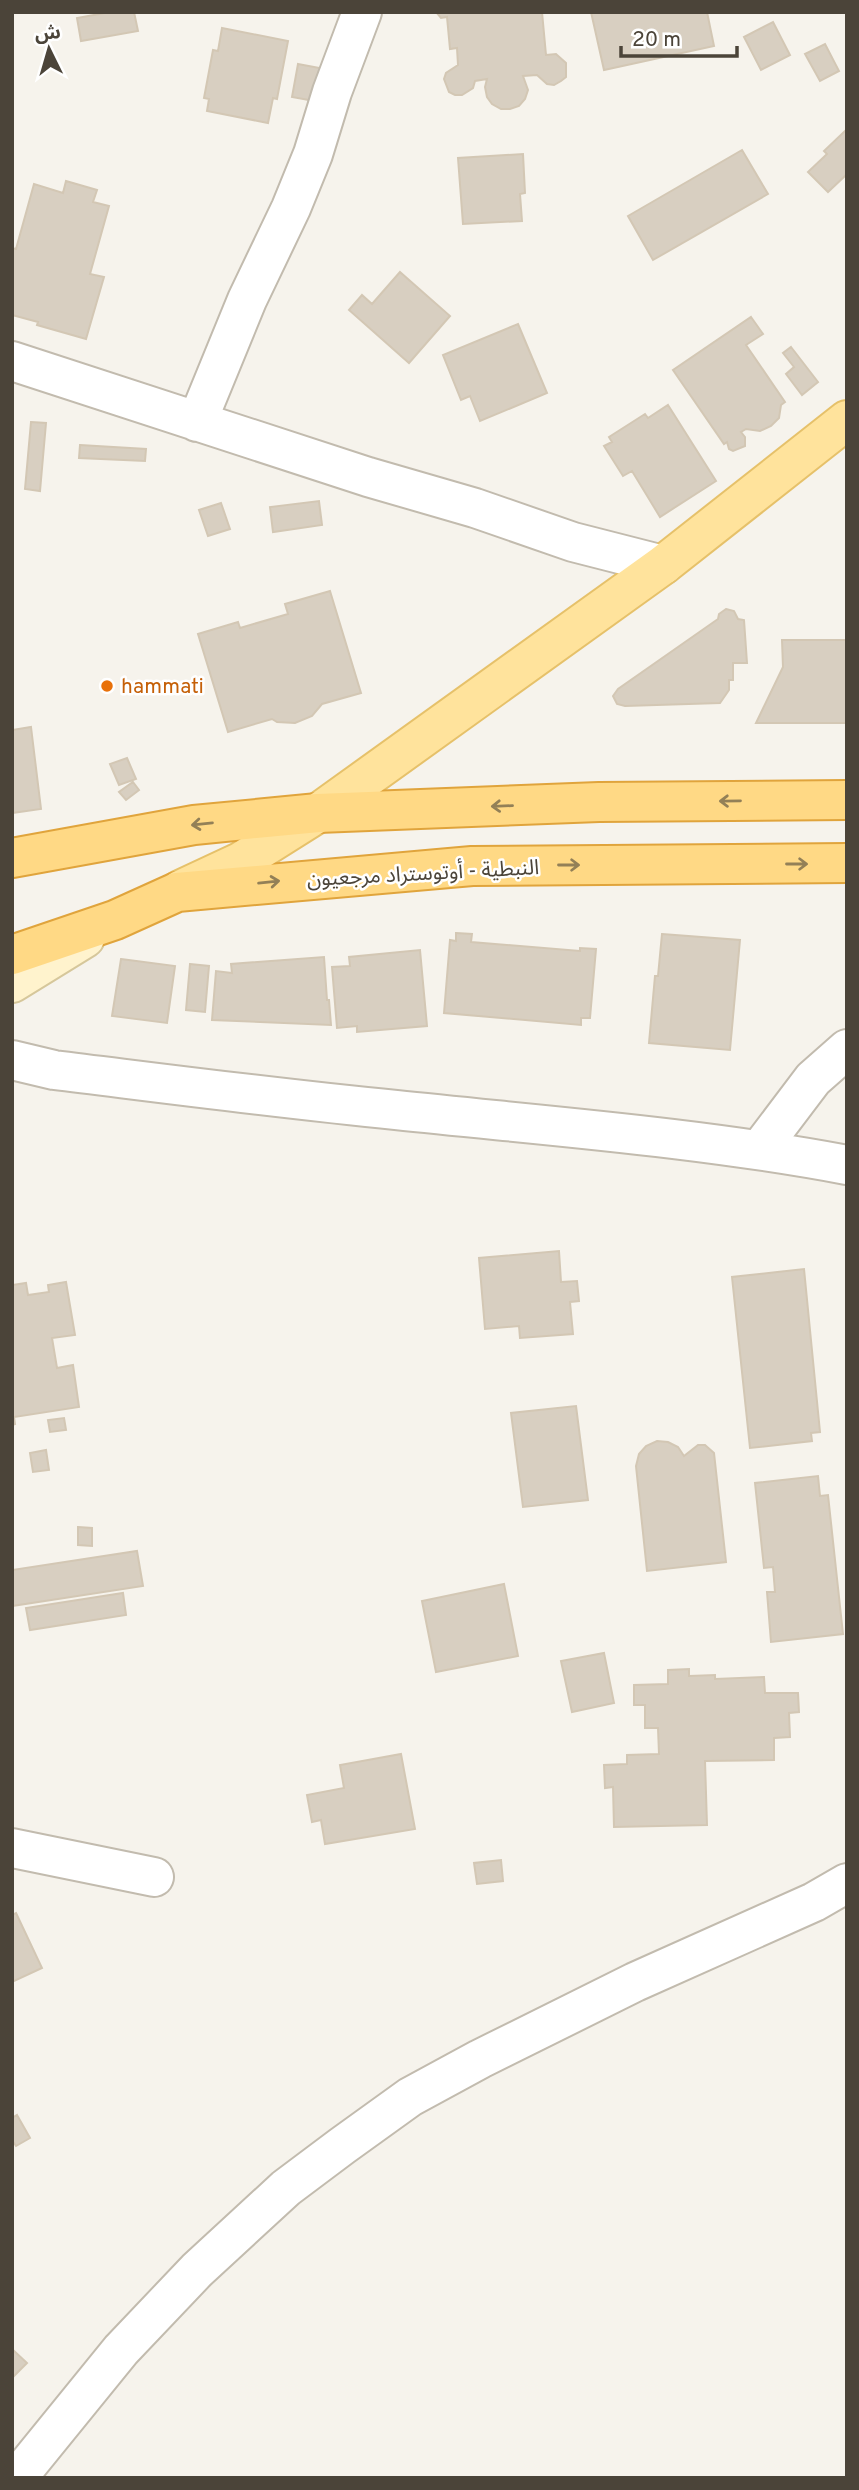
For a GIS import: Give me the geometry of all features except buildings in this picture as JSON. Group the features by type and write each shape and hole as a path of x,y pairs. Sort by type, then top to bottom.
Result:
{"highway":[{"path":"12,858 194,825 318,813 599,802 847,800"},
{"name":"النبطية - أوتوستراد مرجعيون","path":"12,956 115,920 177,891 472,866 847,863"}],"main road":[{"path":"177,891 240,862 318,813 663,565 847,420"},
{"path":"12,983 115,920"}],"street":[{"path":"197,422 247,300 291,208 313,154 332,92 362,12"},
{"path":"12,361 368,477 475,508 573,542 663,565"},
{"path":"760,1149 813,1079 847,1049"},
{"path":"12,1060 54,1070 760,1149 847,1165"},
{"path":"12,1848 154,1877"},
{"path":"17,2478 121,2350 197,2270 286,2188 410,2097 635,1982 814,1902 847,1883"}],"place":[{"name":"hammati","path":"107,686"}]}
